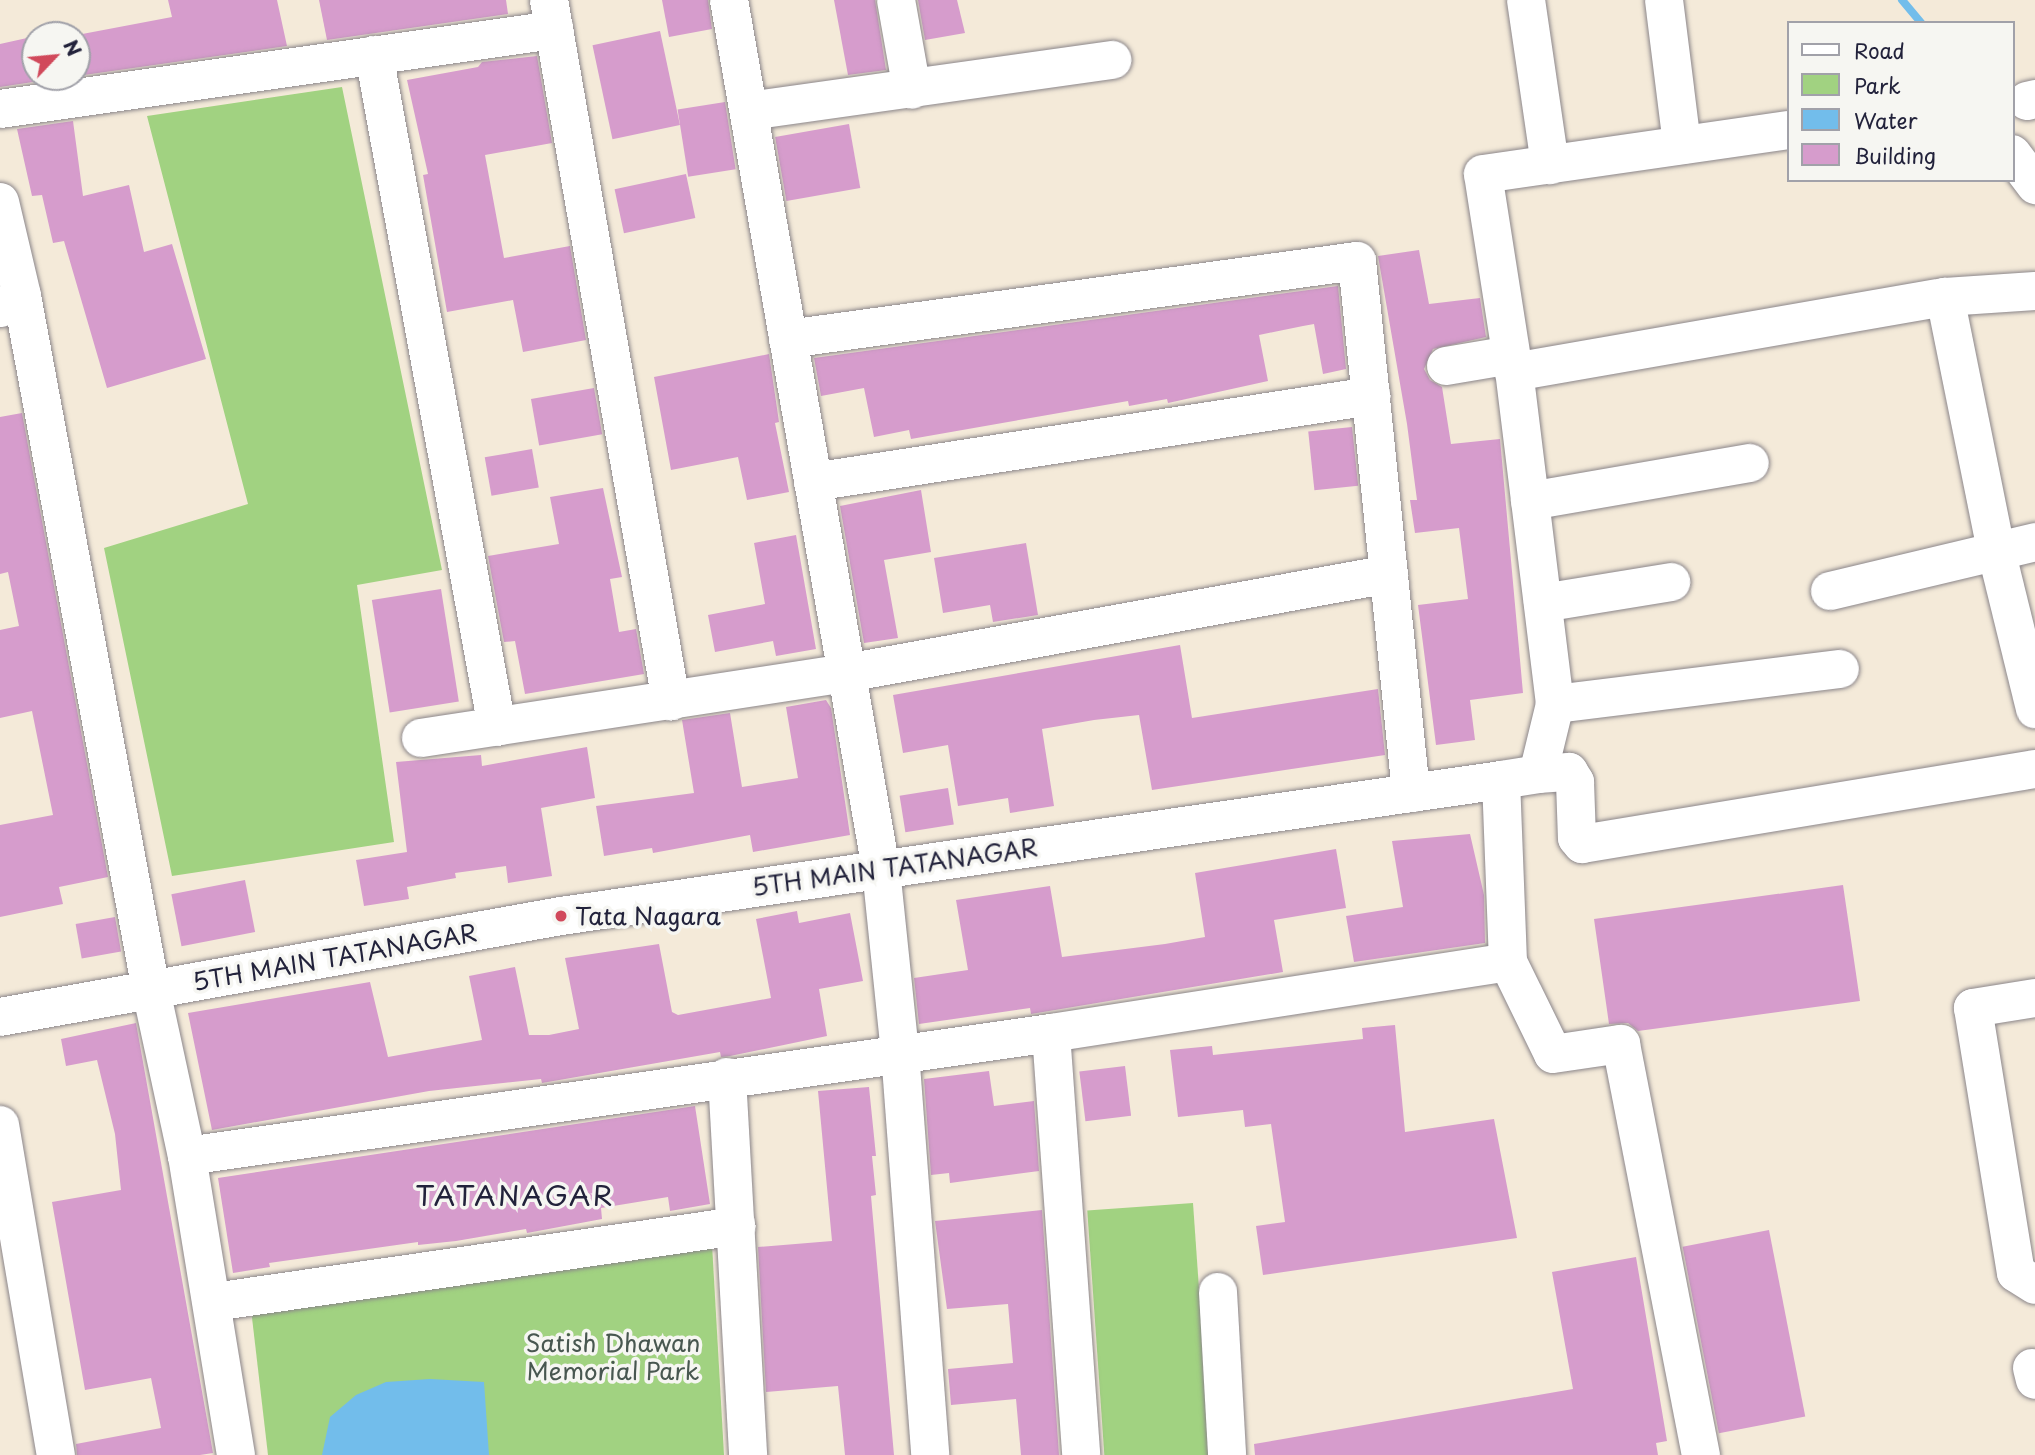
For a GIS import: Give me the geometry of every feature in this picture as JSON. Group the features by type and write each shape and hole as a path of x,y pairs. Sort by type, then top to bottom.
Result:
{"street":[{"path":"729,0 881,869 900,1052 930,1455"},
{"path":"896,0 912,90"},
{"path":"1526,0 1550,165"},
{"path":"1664,0 1682,145"},
{"path":"0,109 374,55 552,15 671,701"},
{"path":"374,55 497,727"},
{"path":"749,111 1112,60"},
{"path":"1701,1455 1621,1044 1553,1054 1508,962 1520,777 1555,704 1513,364 1483,174 1786,130"},
{"path":"2014,157 2035,185"},
{"path":"0,201 11,302 187,1156 214,1302 236,1455"},
{"path":"788,339 1357,261 1412,793"},
{"path":"1446,366 1513,364 1945,298 2035,291"},
{"path":"1945,298 1996,550 2035,709"},
{"path":"813,482 1371,396"},
{"path":"1530,501 1750,463"},
{"path":"1830,592 2035,542"},
{"path":"421,738 847,673 1389,574"},
{"path":"1543,603 1671,582"},
{"path":"1555,704 1840,669"},
{"name":"5TH MAIN TATANAGAR","path":"0,1017 552,917 1520,777 1569,772 1575,782 1577,838 1582,844 2035,769"},
{"path":"187,1156 900,1052 1051,1033 1508,962"},
{"path":"2035,998 1973,1008 2016,1273 2035,1285"},
{"path":"1051,1033 1081,1455"},
{"path":"727,1077 748,1455"},
{"path":"0,1125 56,1455"},
{"path":"214,1302 737,1226"},
{"path":"1218,1292 1227,1455"}],"green space":[{"path":"342,87 442,570 357,585 394,842 172,876 104,548 248,504 147,116"},
{"path":"1193,1203 1211,1455 1104,1455 1087,1210"},
{"name":"Satish Dhawan Memorial Park","path":"712,1244 724,1455 268,1455 251,1309"}],"water":[{"path":"430,1379 484,1382 489,1455 322,1455 330,1417 356,1395 386,1382"}],"building":[{"path":"168,0 277,0 287,46 91,74 91,32 172,17"},
{"path":"319,0 506,0 508,14 327,40"},
{"path":"662,0 708,0 712,29 669,37"},
{"path":"834,0 875,0 886,70 848,75"},
{"path":"918,0 957,0 965,33 925,40"},
{"path":"660,31 680,125 612,139 593,45"},
{"path":"21,39 21,84 0,87 0,44"},
{"path":"537,56 552,143 485,155 504,258 570,246 586,340 523,352 513,300 447,312 423,175 428,174 407,80 478,67 482,62"},
{"path":"725,102 736,169 688,177 678,110"},
{"path":"73,121 83,196 129,185 144,252 172,244 206,359 107,388 64,241 53,243 42,195 32,196 17,129"},
{"path":"849,124 860,188 786,201 775,137"},
{"path":"686,174 695,218 624,233 615,189"},
{"path":"1419,250 1429,304 1480,298 1486,337 1433,349 1424,369 1430,380 1442,387 1451,444 1500,439 1523,693 1470,700 1475,740 1436,745 1418,605 1468,599 1459,528 1415,533 1410,500 1417,500 1407,424 1378,256"},
{"path":"1338,286 1346,369 1323,374 1314,324 1259,335 1268,381 1168,403 1167,399 1129,406 1128,401 911,439 909,430 874,437 864,388 821,396 814,358"},
{"path":"769,354 779,422 775,423 789,492 747,500 738,457 671,470 654,377"},
{"path":"594,388 602,434 539,445 531,399"},
{"path":"22,413 108,877 59,887 63,904 0,917 0,825 53,815 32,711 0,718 0,630 19,626 8,572 0,574 0,417"},
{"path":"1352,427 1358,486 1314,490 1308,432"},
{"path":"532,449 539,487 492,496 485,457"},
{"path":"603,488 622,577 610,579 619,632 636,629 644,674 525,694 515,641 504,642 488,556 559,544 550,497"},
{"path":"921,490 931,552 884,560 898,638 864,643 840,506"},
{"path":"796,535 816,649 776,656 773,641 715,652 708,615 765,604 754,543"},
{"path":"1026,543 1038,615 993,622 990,605 943,613 934,558"},
{"path":"441,589 459,702 390,713 372,600"},
{"path":"1180,645 1192,718 1378,689 1385,755 1152,790 1139,715 1094,720 1042,729 1054,806 1010,813 1008,798 958,806 948,745 903,753 893,695"},
{"path":"826,700 831,708 850,835 753,852 750,835 653,853 652,848 604,856 596,806 694,793 682,720 730,713 742,787 798,778 786,707"},
{"path":"587,747 595,798 541,808 552,876 508,883 506,866 455,873 456,878 407,887 409,899 364,906 356,860 407,852 396,762 481,755 482,766"},
{"path":"948,788 954,825 905,832 900,796"},
{"path":"1470,834 1484,895 1485,943 1354,962 1346,916 1403,907 1392,841"},
{"path":"1336,849 1346,908 1274,920 1283,972 1031,1014 1030,1008 919,1024 914,978 968,970 956,900 1050,886 1062,957 1165,944 1205,937 1195,873"},
{"path":"245,880 255,932 181,946 171,894"},
{"path":"1843,885 1860,1001 1638,1031 1628,1023 1609,1024 1594,919"},
{"path":"797,911 799,923 850,913 863,981 819,989 827,1036 730,1056 721,1057 720,1052 542,1083 541,1079 429,1091 212,1130 188,1013 370,982 388,1057 482,1040 469,976 515,967 529,1035 549,1035 579,1029 565,958 659,944 672,1012 678,1015 771,998 756,919"},
{"path":"115,917 121,951 82,958 76,924"},
{"path":"136,1023 213,1453 77,1455 76,1444 161,1428 151,1378 85,1390 52,1202 121,1190 115,1134 97,1060 66,1066 61,1039"},
{"path":"1395,1025 1405,1132 1494,1119 1517,1238 1263,1275 1256,1226 1285,1222 1271,1124 1245,1127 1243,1110 1178,1117 1170,1050 1212,1046 1213,1055 1363,1039 1362,1028"},
{"path":"1125,1066 1131,1116 1085,1121 1079,1072"},
{"path":"989,1071 994,1106 1034,1101 1039,1171 950,1183 949,1173 931,1175 924,1079"},
{"path":"869,1087 876,1156 872,1156 876,1195 871,1196 894,1455 845,1455 838,1386 766,1392 758,1247 832,1241 818,1091"},
{"path":"695,1106 710,1204 670,1211 668,1197 601,1208 602,1219 527,1233 526,1229 456,1241 418,1245 418,1242 269,1263 270,1267 233,1273 218,1178"},
{"path":"1042,1210 1059,1455 1021,1455 1016,1399 951,1405 948,1369 1013,1363 1008,1304 947,1309 935,1221"},
{"path":"1769,1230 1805,1417 1719,1433 1683,1247"},
{"path":"1636,1257 1667,1441 1656,1443 1658,1455 1255,1455 1254,1444 1573,1389 1552,1272"}],"waterway":[{"path":"1902,0 1919,21"}],"place":[{"name":"Tata Nagara","path":"561,916"}],"district":[{"name":"TATANAGAR","path":"515,1195"}]}
